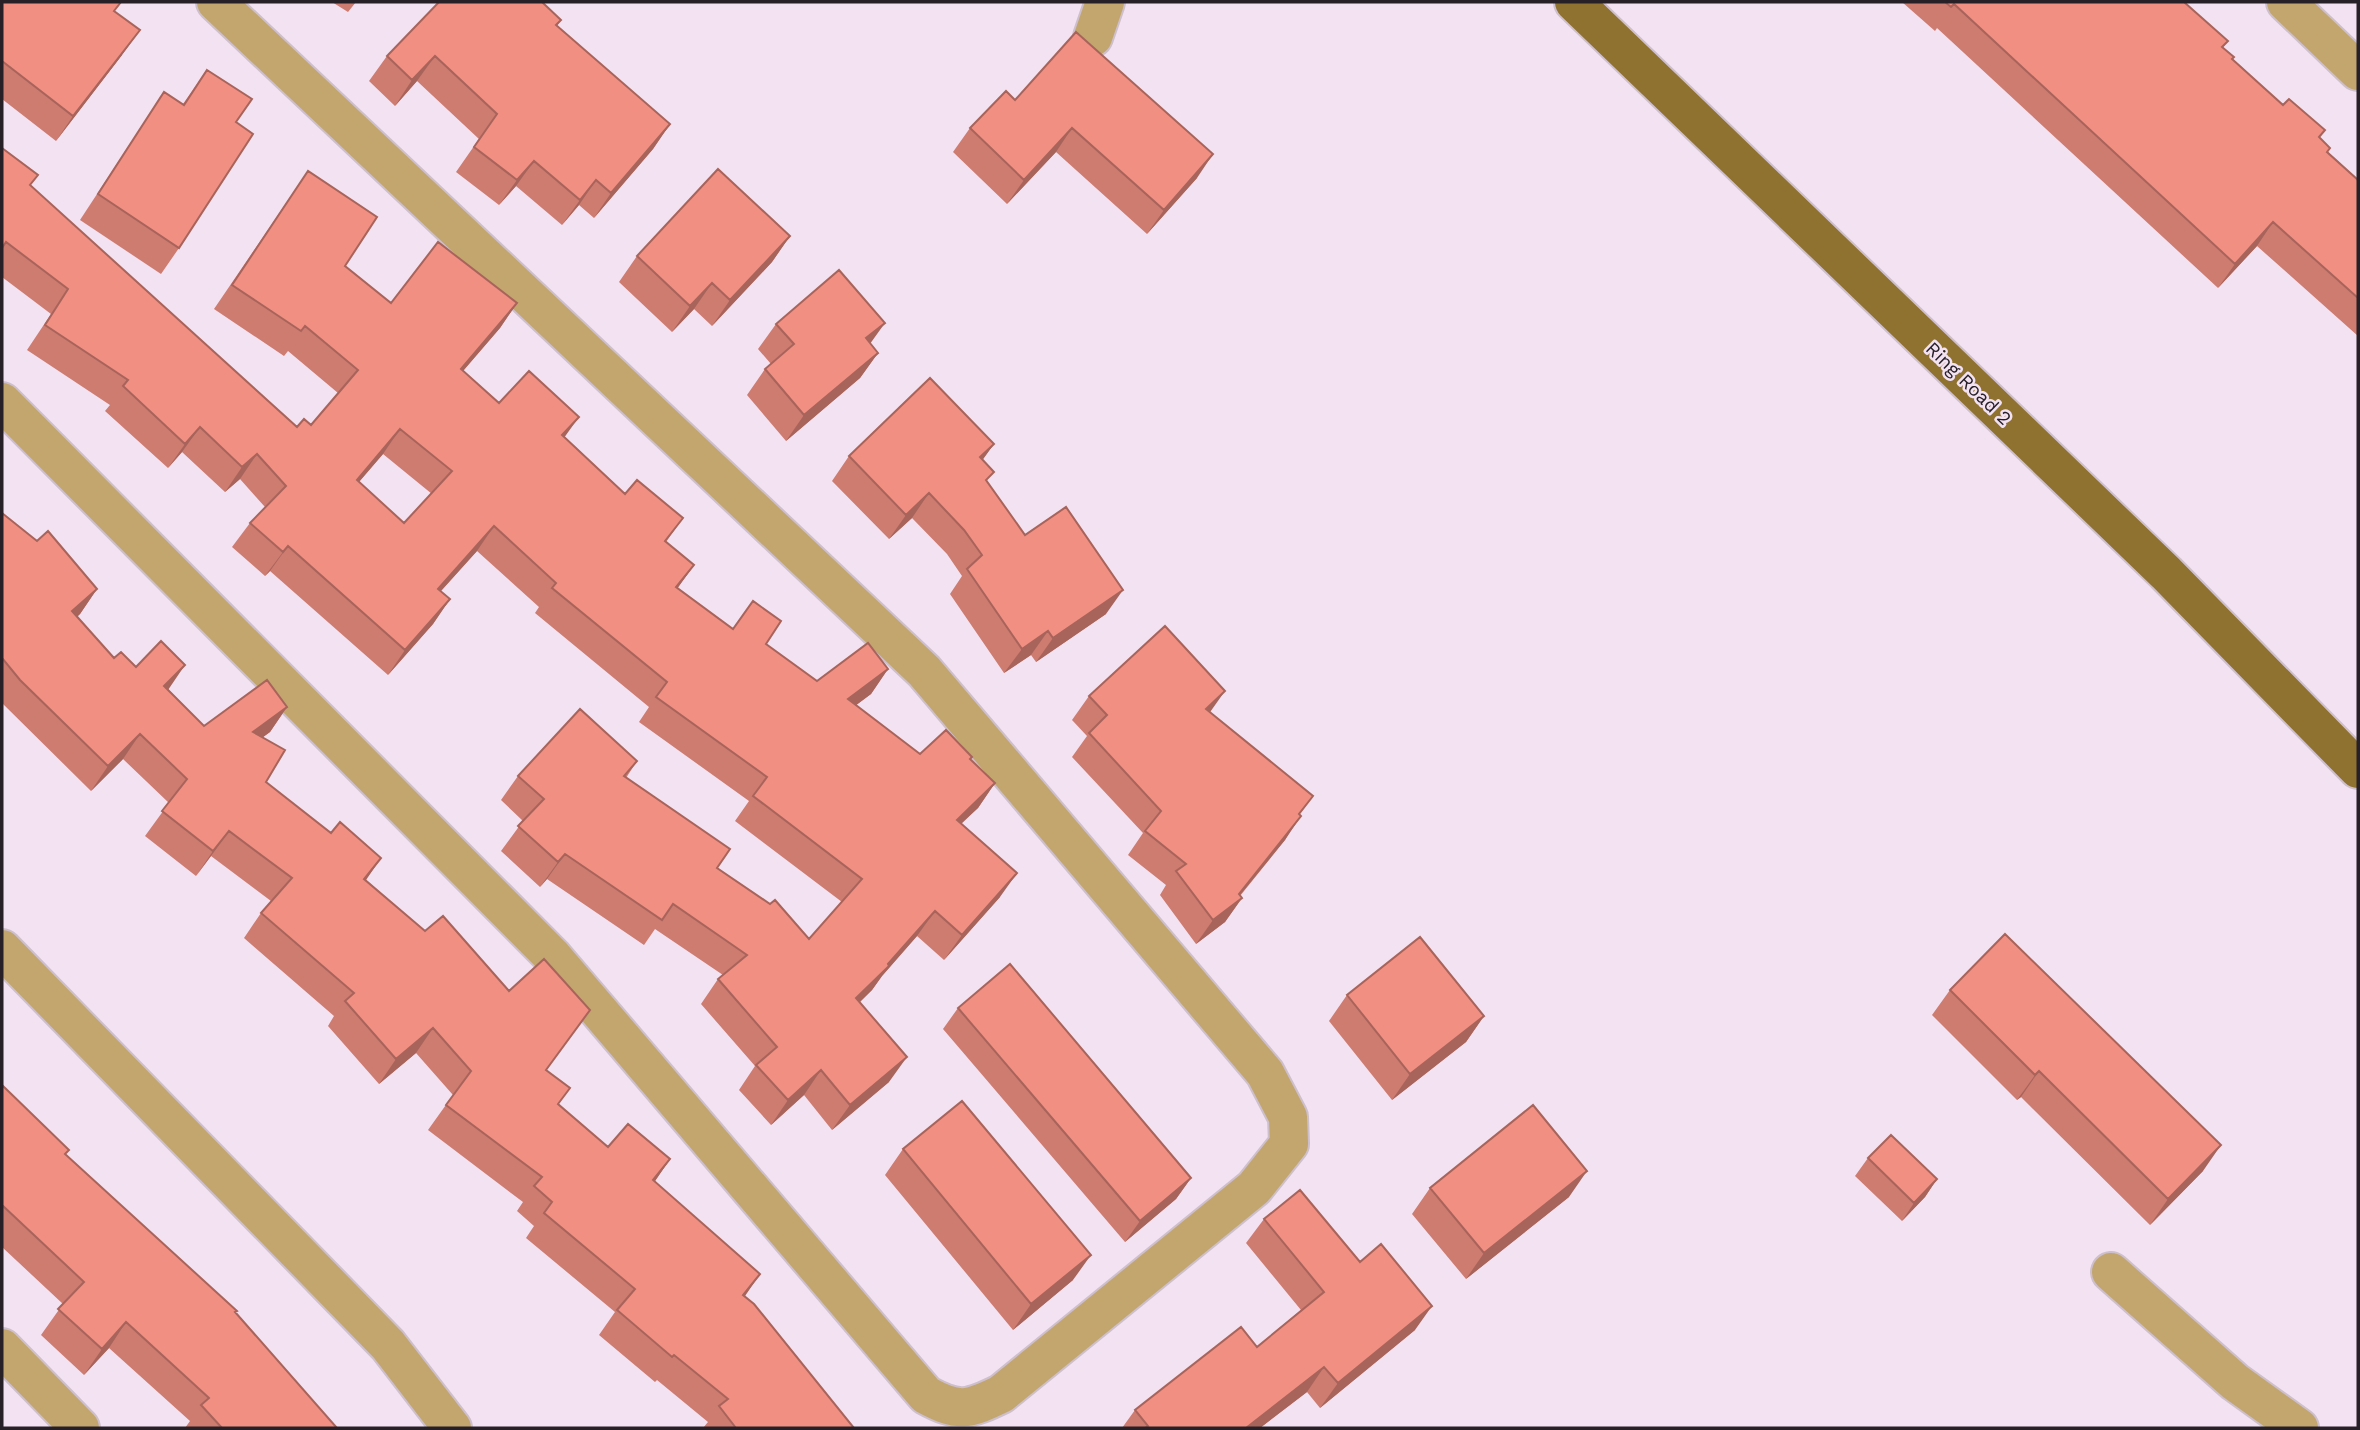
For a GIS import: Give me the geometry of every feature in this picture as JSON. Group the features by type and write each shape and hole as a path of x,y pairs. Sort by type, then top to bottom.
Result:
{"main road":[{"name":"Ring Road 2","path":"1574,2 2166,573 2358,769"}],"street":[{"path":"2,402 553,957 926,1395 949,1408 976,1406 1001,1394 1254,1188 1289,1144 1288,1117 1265,1073 924,671 216,2"},
{"path":"1093,37 1105,2"},
{"path":"2286,2 2358,71"},
{"path":"2,949 388,1345 452,1428"},
{"path":"2111,1272 2235,1382 2299,1428"},
{"path":"2,1348 80,1428"}],"building":[{"path":"2,2 121,2 114,11 140,30 73,116 2,61"},
{"path":"439,2 542,2 561,20 556,25 670,124 611,193 596,180 580,200 534,161 517,180 474,147 497,114 435,56 412,80 387,56"},
{"path":"1945,2 2184,2 2228,41 2222,47 2234,57 2232,59 2283,105 2289,99 2325,130 2319,137 2330,148 2327,152 2358,180 2358,298 2273,222 2235,264 1954,4 1951,7"},
{"path":"1076,32 1213,154 1164,210 1072,128 1024,180 970,128 1006,91 1015,100"},
{"path":"207,70 252,99 236,122 253,134 179,248 98,194 164,92 184,105"},
{"path":"2,148 38,175 30,185 297,427 304,419 311,425 358,370 305,326 301,331 232,285 308,171 377,217 345,266 391,303 438,242 517,303 461,369 499,403 529,371 579,417 562,435 625,494 637,480 683,518 665,541 694,565 676,587 733,629 753,601 781,621 766,644 817,681 868,643 888,669 848,699 920,754 946,730 995,783 957,820 1017,873 962,935 935,911 889,966 856,998 907,1057 850,1105 821,1070 788,1100 756,1065 777,1047 718,979 747,955 673,904 662,920 565,854 558,862 518,826 544,799 518,776 580,709 637,761 624,776 730,849 717,868 770,904 775,900 809,939 862,879 753,796 767,777 656,697 667,682 552,588 556,583 494,526 438,589 450,599 405,650 288,546 283,552 250,523 286,486 257,454 242,467 200,427 185,444 123,386 128,380 45,325 68,289 6,242 2,248","holes":["400,429 452,471 404,523 357,480"]},
{"path":"718,169 790,236 730,300 712,283 690,306 637,256"},
{"path":"839,270 885,323 866,338 878,353 804,415 765,369 794,344 776,324"},
{"path":"930,378 994,444 980,457 994,472 986,480 1025,535 1066,507 1123,590 1053,638 1048,631 1022,649 967,569 982,555 964,530 929,493 906,515 849,456"},
{"path":"2,513 37,541 48,531 97,589 72,611 114,658 121,652 136,667 161,641 185,665 164,686 204,726 267,680 287,707 253,732 285,750 266,782 331,833 340,822 381,858 364,879 425,931 443,916 509,991 544,959 590,1010 546,1070 570,1088 558,1104 608,1147 628,1124 670,1159 653,1180 760,1274 743,1295 754,1304 854,1428 736,1428 719,1406 728,1399 674,1355 672,1357 617,1310 635,1289 544,1213 552,1202 534,1186 542,1177 446,1105 471,1071 433,1028 396,1059 345,1001 354,993 261,913 292,878 229,831 213,851 162,811 187,779 140,734 108,766 20,680 2,658"},
{"path":"1165,626 1225,691 1206,709 1313,796 1299,814 1301,816 1239,894 1242,898 1213,920 1176,871 1186,864 1145,831 1161,811 1089,733 1107,715 1089,696"},
{"path":"2005,934 2221,1145 2168,1199 2039,1071 2035,1075 1950,990"},
{"path":"1420,937 1484,1016 1410,1074 1347,995"},
{"path":"1010,964 1191,1178 1140,1221 958,1008"},
{"path":"2,1085 69,1150 65,1154 237,1311 235,1312 337,1428 222,1428 201,1405 209,1398 126,1322 102,1349 58,1309 84,1282 2,1205"},
{"path":"962,1101 1091,1255 1031,1304 903,1149"},
{"path":"1533,1105 1587,1171 1484,1253 1430,1188"},
{"path":"1891,1135 1937,1179 1914,1203 1868,1158"},
{"path":"1300,1190 1360,1262 1381,1244 1432,1306 1338,1383 1324,1367 1246,1428 1145,1428 1148,1426 1135,1410 1241,1327 1257,1347 1324,1292 1264,1219"}]}
